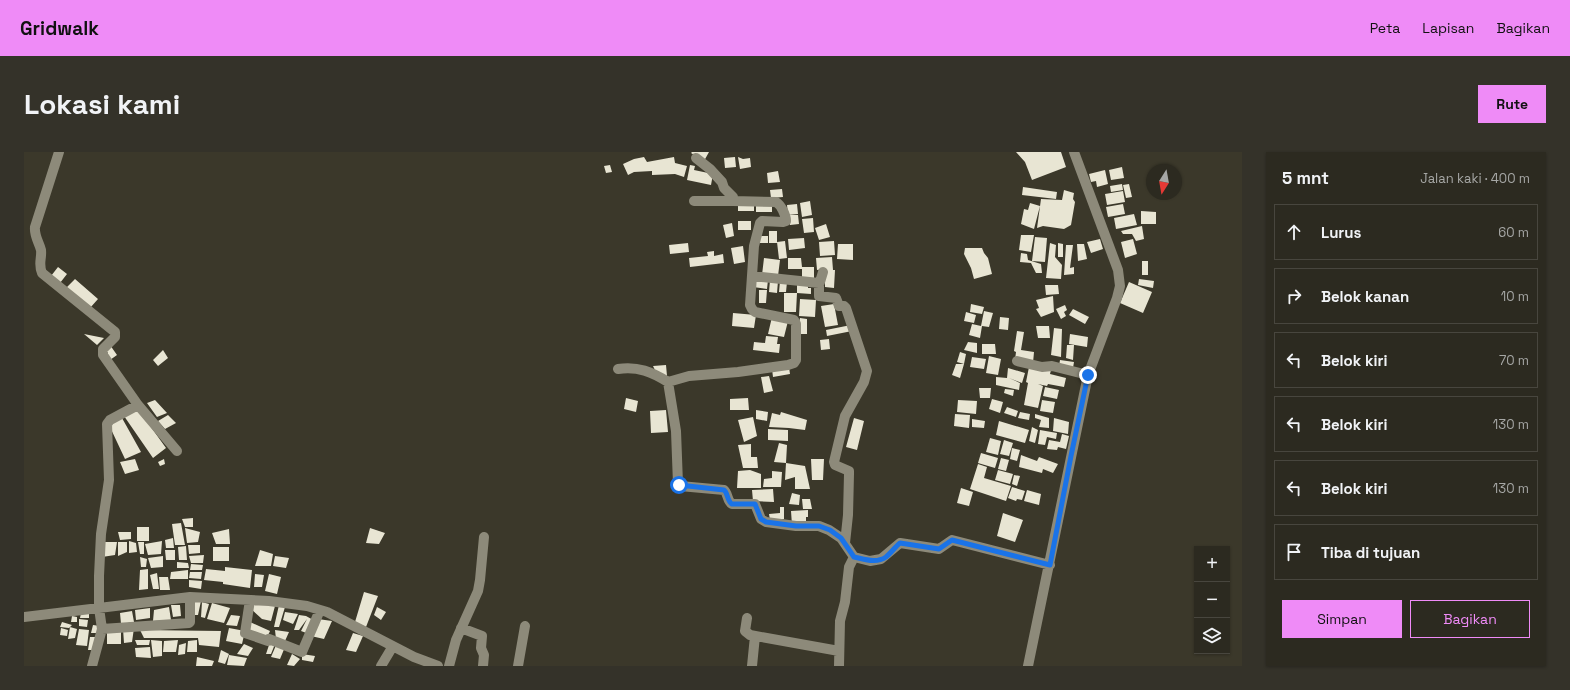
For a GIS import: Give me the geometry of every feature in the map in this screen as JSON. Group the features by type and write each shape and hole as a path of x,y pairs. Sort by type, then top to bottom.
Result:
{"street":[{"path":"59,152 35,227 35,234 40,248 40,268 42,273 115,332 115,337 103,349 103,355 138,405 177,451"},
{"path":"1028,666 1088,375 1117,298 1120,286 1120,277 1074,152"},
{"path":"696,158 710,169 722,182 724,188 733,200"},
{"path":"618,369 643,369 668,382 689,376 738,372 794,363 796,360 795,322 790,319 758,313 752,310 750,305 754,246 760,222 786,221 780,206 776,202 733,200 694,201"},
{"path":"823,272 819,283 819,296 836,298 838,306 844,306 846,308 867,372 864,382 845,416 834,462 836,465 848,471 849,474 848,516 845,543"},
{"path":"752,276 819,283"},
{"path":"1017,361 1042,367 1052,366 1088,375"},
{"path":"668,382 676,431 679,485 724,490 732,504 755,504 761,519 766,522 796,526 819,526 841,538 854,557 875,560 885,557 900,543 939,549 952,540 1050,565"},
{"path":"92,666 102,629 99,608 99,576 101,534 109,480 107,424 110,420 138,405"},
{"path":"449,666 456,640 478,591 484,537"},
{"path":"839,666 841,612 845,602 849,567 854,557"},
{"path":"102,629 189,623 191,618 190,597"},
{"path":"24,617 190,597 250,600 307,606 320,610 414,657 438,666"},
{"path":"250,600 246,633 268,641 269,639 302,652 320,610"},
{"path":"747,618 746,633 755,636 839,650"},
{"path":"518,666 525,626"},
{"path":"461,628 482,636 481,648 484,655 483,666"},
{"path":"752,666 755,636"},
{"path":"381,666 393,646"}],"building":[{"path":"709,152 704,161 691,153"},
{"path":"1016,152 1061,152 1066,167 1032,180 1025,162"},
{"path":"644,157 647,162 674,157 675,163 687,166 684,177 675,174 652,175 652,171 634,172 628,175 623,164 634,159"},
{"path":"735,157 736,167 725,168 724,158"},
{"path":"738,157 743,159 750,158 751,167 740,169"},
{"path":"610,165 612,172 606,173 604,166"},
{"path":"690,165 695,166 694,170 713,174 711,185 687,180"},
{"path":"1122,167 1124,178 1111,180 1109,170"},
{"path":"1105,170 1108,184 1097,187 1096,181 1091,182 1089,174"},
{"path":"778,171 780,182 768,183 767,173"},
{"path":"1122,184 1123,190 1111,192 1110,186"},
{"path":"1129,184 1132,197 1126,198 1123,185"},
{"path":"1023,187 1057,192 1056,199 1022,195"},
{"path":"782,189 783,197 771,198 770,190"},
{"path":"1064,190 1074,193 1073,199 1075,202 1071,225 1064,229 1043,226 1037,228 1041,199 1062,200"},
{"path":"1123,191 1125,202 1107,205 1105,194"},
{"path":"810,201 812,215 802,217 800,203"},
{"path":"756,202 772,203 772,212 756,212"},
{"path":"738,203 754,203 754,211 738,211"},
{"path":"1030,203 1040,206 1034,229 1021,224 1024,209 1028,210"},
{"path":"797,204 798,214 788,215 787,205"},
{"path":"1123,204 1125,214 1108,217 1106,207"},
{"path":"1141,211 1156,212 1156,224 1141,224"},
{"path":"1134,214 1137,225 1116,229 1114,218"},
{"path":"789,215 798,215 799,224 790,225"},
{"path":"813,218 814,232 804,233 802,219"},
{"path":"738,221 751,221 751,230 738,230"},
{"path":"732,223 734,236 726,238 723,225"},
{"path":"826,224 830,237 819,240 815,228"},
{"path":"1142,226 1144,239 1136,241 1132,234 1123,234 1121,231"},
{"path":"769,231 777,231 777,243 769,243"},
{"path":"1021,235 1034,235 1031,252 1019,250"},
{"path":"757,236 768,236 768,243 757,243"},
{"path":"1035,237 1047,238 1045,262 1032,261"},
{"path":"804,238 805,248 789,250 788,239"},
{"path":"1100,239 1103,249 1091,253 1087,242"},
{"path":"1133,239 1137,254 1125,258 1121,242"},
{"path":"785,241 787,258 779,259 777,242"},
{"path":"834,241 835,255 820,256 819,242"},
{"path":"688,243 689,252 670,254 669,245"},
{"path":"1050,243 1056,245 1055,257 1062,265 1061,279 1046,278"},
{"path":"1058,243 1063,244 1063,257 1058,257"},
{"path":"838,244 853,244 853,260 837,259"},
{"path":"1077,244 1084,244 1087,259 1078,261"},
{"path":"1066,245 1073,245 1070,268 1074,267 1074,274 1064,275"},
{"path":"743,246 745,262 734,264 731,248"},
{"path":"965,248 982,248 988,258 992,274 974,279 971,268 964,254"},
{"path":"714,251 714,256 723,254 724,263 690,267 689,258 708,256 707,252"},
{"path":"1021,253 1027,254 1028,260 1041,264 1042,273 1036,273 1031,263 1020,262"},
{"path":"832,257 833,270 835,270 834,288 825,287 825,269 817,270 816,258"},
{"path":"764,258 780,260 778,276 762,275"},
{"path":"788,258 801,258 802,267 814,267 814,279 802,279 802,269 788,269"},
{"path":"1142,261 1148,261 1148,275 1142,275"},
{"path":"58,267 67,274 60,283 51,276"},
{"path":"75,279 98,299 90,308 66,288"},
{"path":"754,279 768,280 767,289 753,287"},
{"path":"1139,279 1154,281 1153,288 1138,285"},
{"path":"770,280 778,281 777,293 769,292"},
{"path":"780,281 787,282 786,292 779,292"},
{"path":"1129,282 1152,292 1143,313 1120,303"},
{"path":"797,283 808,283 808,288 811,288 811,294 797,293"},
{"path":"1045,285 1058,285 1059,294 1046,295"},
{"path":"759,290 767,290 766,303 759,303"},
{"path":"784,293 797,293 796,312 784,312"},
{"path":"1053,296 1054,312 1041,317 1036,309 1039,308 1036,300"},
{"path":"800,299 816,300 815,317 799,316"},
{"path":"834,304 838,325 825,327 821,306"},
{"path":"971,304 984,307 982,314 970,312"},
{"path":"1065,305 1067,310 1064,312 1066,316 1061,319 1056,309"},
{"path":"1073,309 1089,317 1085,324 1069,315"},
{"path":"984,311 993,313 989,327 982,326 980,338 969,335 972,324 981,326"},
{"path":"966,312 976,315 974,323 964,321"},
{"path":"733,313 756,315 754,328 732,326"},
{"path":"772,317 788,321 784,337 768,334"},
{"path":"1000,317 1009,318 1008,330 999,329"},
{"path":"800,318 807,319 807,334 797,334"},
{"path":"851,325 852,331 827,336 826,330"},
{"path":"1036,326 1049,326 1050,338 1038,338"},
{"path":"1054,328 1062,329 1061,357 1051,355"},
{"path":"1017,331 1024,332 1021,350 1034,352 1033,363 1015,360 1016,352 1014,351"},
{"path":"84,334 104,338 97,345"},
{"path":"1070,334 1088,337 1087,347 1069,344"},
{"path":"766,336 778,337 777,344 780,344 779,353 753,350 754,342 765,343"},
{"path":"829,339 830,349 821,350 820,340"},
{"path":"968,342 977,343 977,353 964,350"},
{"path":"982,344 995,344 996,354 982,354"},
{"path":"110,345 117,355 110,360 104,352"},
{"path":"1067,345 1074,345 1073,360 1066,358"},
{"path":"163,350 168,358 158,366 153,360"},
{"path":"960,352 966,354 964,364 957,362"},
{"path":"989,356 1001,359 998,375 986,373"},
{"path":"972,357 986,359 984,369 970,367"},
{"path":"1060,360 1074,362 1073,368 1059,366"},
{"path":"956,364 964,364 960,378 952,375"},
{"path":"666,365 667,376 656,372 653,366"},
{"path":"789,367 790,374 773,377 772,369"},
{"path":"1029,367 1051,370 1050,374 1066,378 1064,387 1038,384 1043,386 1038,408 1024,405"},
{"path":"1008,368 1025,373 1022,383 1009,378 1020,383 1019,390 996,385 996,377 1007,378"},
{"path":"769,376 773,391 764,393 761,377"},
{"path":"1045,387 1059,390 1057,399 1043,396"},
{"path":"979,388 991,388 990,398 980,398"},
{"path":"1005,389 1014,390 1013,396 1004,393"},
{"path":"626,398 638,401 636,412 624,409"},
{"path":"748,398 749,410 730,410 730,399"},
{"path":"992,399 1003,402 1000,413 989,409"},
{"path":"155,400 167,413 157,417 147,403"},
{"path":"958,400 977,401 976,414 957,412"},
{"path":"1042,400 1055,402 1053,413 1040,411"},
{"path":"1007,407 1018,411 1016,417 1004,413"},
{"path":"138,409 166,448 153,458 124,416"},
{"path":"666,410 668,432 651,433 650,411"},
{"path":"756,410 768,412 767,421 756,419"},
{"path":"781,412 807,420 805,430 769,427 772,413 780,415"},
{"path":"1020,412 1030,414 1029,420 1018,418"},
{"path":"955,414 970,415 969,428 954,426"},
{"path":"1035,414 1049,418 1049,428 1039,427 1041,420 1035,418"},
{"path":"168,415 176,423 165,429 158,421"},
{"path":"753,417 757,436 744,442 738,420"},
{"path":"122,418 141,452 125,459 109,425"},
{"path":"854,418 864,421 857,450 846,447"},
{"path":"1054,418 1069,422 1068,434 1053,431"},
{"path":"972,419 985,421 984,428 972,427"},
{"path":"999,421 1029,430 1025,443 996,435"},
{"path":"1032,427 1038,430 1035,443 1029,441"},
{"path":"768,429 788,430 788,441 768,440"},
{"path":"1040,430 1057,433 1056,439 1047,437 1045,445 1038,444"},
{"path":"1062,434 1069,436 1066,449 1058,447 1057,450 1047,449 1049,440 1060,442"},
{"path":"990,438 1001,441 998,455 986,452"},
{"path":"1004,440 1013,443 1009,456 1000,454"},
{"path":"779,443 787,445 786,463 774,462"},
{"path":"751,444 751,457 757,457 758,468 743,468 738,445"},
{"path":"1012,448 1020,450 1017,461 1010,459"},
{"path":"981,453 998,458 995,468 978,463"},
{"path":"1021,455 1037,461 1039,457 1058,464 1053,473 1043,469 1042,473 1019,467"},
{"path":"1001,458 1009,460 1006,471 998,469"},
{"path":"135,459 139,470 125,474 120,462"},
{"path":"164,459 165,464 160,466 158,462"},
{"path":"811,459 824,459 823,480 812,480"},
{"path":"786,463 805,466 810,489 795,489 795,477 785,480"},
{"path":"978,464 987,467 984,478 1011,486 1006,501 970,489"},
{"path":"750,470 761,474 761,488 737,488 738,471"},
{"path":"998,470 1013,474 1010,484 995,480"},
{"path":"772,471 782,472 781,487 763,487 764,479 772,478"},
{"path":"1014,475 1020,476 1017,486 1012,484"},
{"path":"1012,487 1025,491 1022,500 1017,499 1016,501 1008,498"},
{"path":"961,488 973,492 969,506 957,503"},
{"path":"773,489 774,502 753,501 752,490"},
{"path":"1027,490 1041,494 1039,505 1024,501"},
{"path":"792,493 800,495 799,505 789,504"},
{"path":"802,499 810,499 812,509 803,509"},
{"path":"780,507 784,507 784,519 770,520 769,514 780,513"},
{"path":"808,510 808,517 806,517 806,521 796,522 792,525 791,511"},
{"path":"1003,513 1023,520 1015,542 997,536"},
{"path":"193,518 193,527 185,527 182,519"},
{"path":"181,523 185,545 175,545 172,524"},
{"path":"137,527 149,527 149,541 137,541"},
{"path":"185,528 200,532 198,542 187,543"},
{"path":"370,528 385,533 379,544 366,543"},
{"path":"229,529 230,544 216,544 212,533"},
{"path":"118,532 131,532 131,539 120,540"},
{"path":"173,538 174,548 166,548 165,540"},
{"path":"129,541 136,543 137,552 129,553"},
{"path":"162,541 161,554 148,555 145,544"},
{"path":"103,542 117,542 115,555 102,557"},
{"path":"118,542 127,542 127,552 118,556"},
{"path":"138,542 144,542 144,554 140,554"},
{"path":"188,545 200,545 200,553 189,554"},
{"path":"186,546 187,560 179,560 178,547"},
{"path":"213,547 229,547 229,561 213,561"},
{"path":"165,550 175,550 175,560 166,560"},
{"path":"260,550 273,554 271,566 255,566"},
{"path":"204,555 203,563 191,563 189,556"},
{"path":"163,556 163,567 151,568 148,558"},
{"path":"275,556 289,558 286,568 273,566"},
{"path":"140,557 147,559 146,567 141,567"},
{"path":"177,562 188,563 189,568 177,568"},
{"path":"191,564 203,565 202,570 190,570"},
{"path":"225,567 252,570 250,588 223,584 223,582 204,580 206,569 225,571"},
{"path":"148,569 148,589 139,590 140,570"},
{"path":"188,570 188,579 170,579 171,572"},
{"path":"190,572 202,572 201,579 189,578"},
{"path":"157,573 159,589 153,589 150,575"},
{"path":"255,574 264,575 262,587 254,587"},
{"path":"269,574 281,577 277,594 265,591"},
{"path":"159,577 168,577 170,590 160,590"},
{"path":"189,580 202,581 201,589 189,587"},
{"path":"364,592 378,596 366,627 355,622"},
{"path":"201,601 198,615 193,615 193,602"},
{"path":"251,601 275,606 271,621 262,619 250,608"},
{"path":"202,602 209,604 205,618 201,617"},
{"path":"212,603 230,608 224,623 207,619"},
{"path":"171,605 180,605 181,616 173,617"},
{"path":"279,605 285,607 279,627 274,627"},
{"path":"169,607 171,620 153,621 154,610"},
{"path":"377,607 386,612 381,620 374,615"},
{"path":"150,608 150,618 136,620 135,610"},
{"path":"89,611 89,618 80,618 81,613"},
{"path":"132,611 134,622 121,624 120,613"},
{"path":"285,612 298,614 293,624 283,620"},
{"path":"231,615 240,616 237,626 226,625"},
{"path":"299,615 306,616 315,621 309,634 301,631 307,619 299,630 294,630"},
{"path":"72,616 77,617 77,622 71,622"},
{"path":"79,619 88,620 87,627 79,626"},
{"path":"318,619 332,621 324,639 311,636"},
{"path":"62,622 72,625 69,628 60,627"},
{"path":"250,622 270,631 266,640 246,631"},
{"path":"93,625 100,626 99,633 91,633"},
{"path":"70,627 77,629 75,638 68,639"},
{"path":"61,628 68,630 67,636 60,635"},
{"path":"134,628 132,642 124,643 123,629"},
{"path":"229,628 245,631 242,644 226,641"},
{"path":"79,629 89,630 87,646 76,645"},
{"path":"140,630 221,631 219,647 199,645 198,638 144,638"},
{"path":"275,630 289,632 285,641 276,639"},
{"path":"107,631 121,631 121,644 107,644"},
{"path":"353,633 363,636 356,652 346,650"},
{"path":"90,637 96,637 93,650 88,650"},
{"path":"135,640 150,640 149,645 137,645"},
{"path":"151,640 162,641 162,656 153,657"},
{"path":"178,640 176,652 163,652 164,641"},
{"path":"197,640 197,652 187,652 188,641"},
{"path":"270,642 275,644 271,654 266,654"},
{"path":"186,643 185,654 178,655 179,645"},
{"path":"277,643 285,647 280,659 271,657"},
{"path":"244,644 253,648 248,656 237,654"},
{"path":"150,647 151,658 136,657 135,648"},
{"path":"221,650 229,654 225,664 218,662"},
{"path":"292,654 300,659 294,666 287,665"},
{"path":"302,654 315,656 313,662 302,660"},
{"path":"229,655 247,658 244,666 227,665"},
{"path":"197,657 214,661 212,666 196,666"}],"route":[{"path":"679,485 684,487 724,490 730,503 732,504 755,504 761,519 766,522 796,526 819,526 830,530 841,538 854,557 870,560 881,559 900,543 939,549 952,540 1050,565 1088,375"}]}
